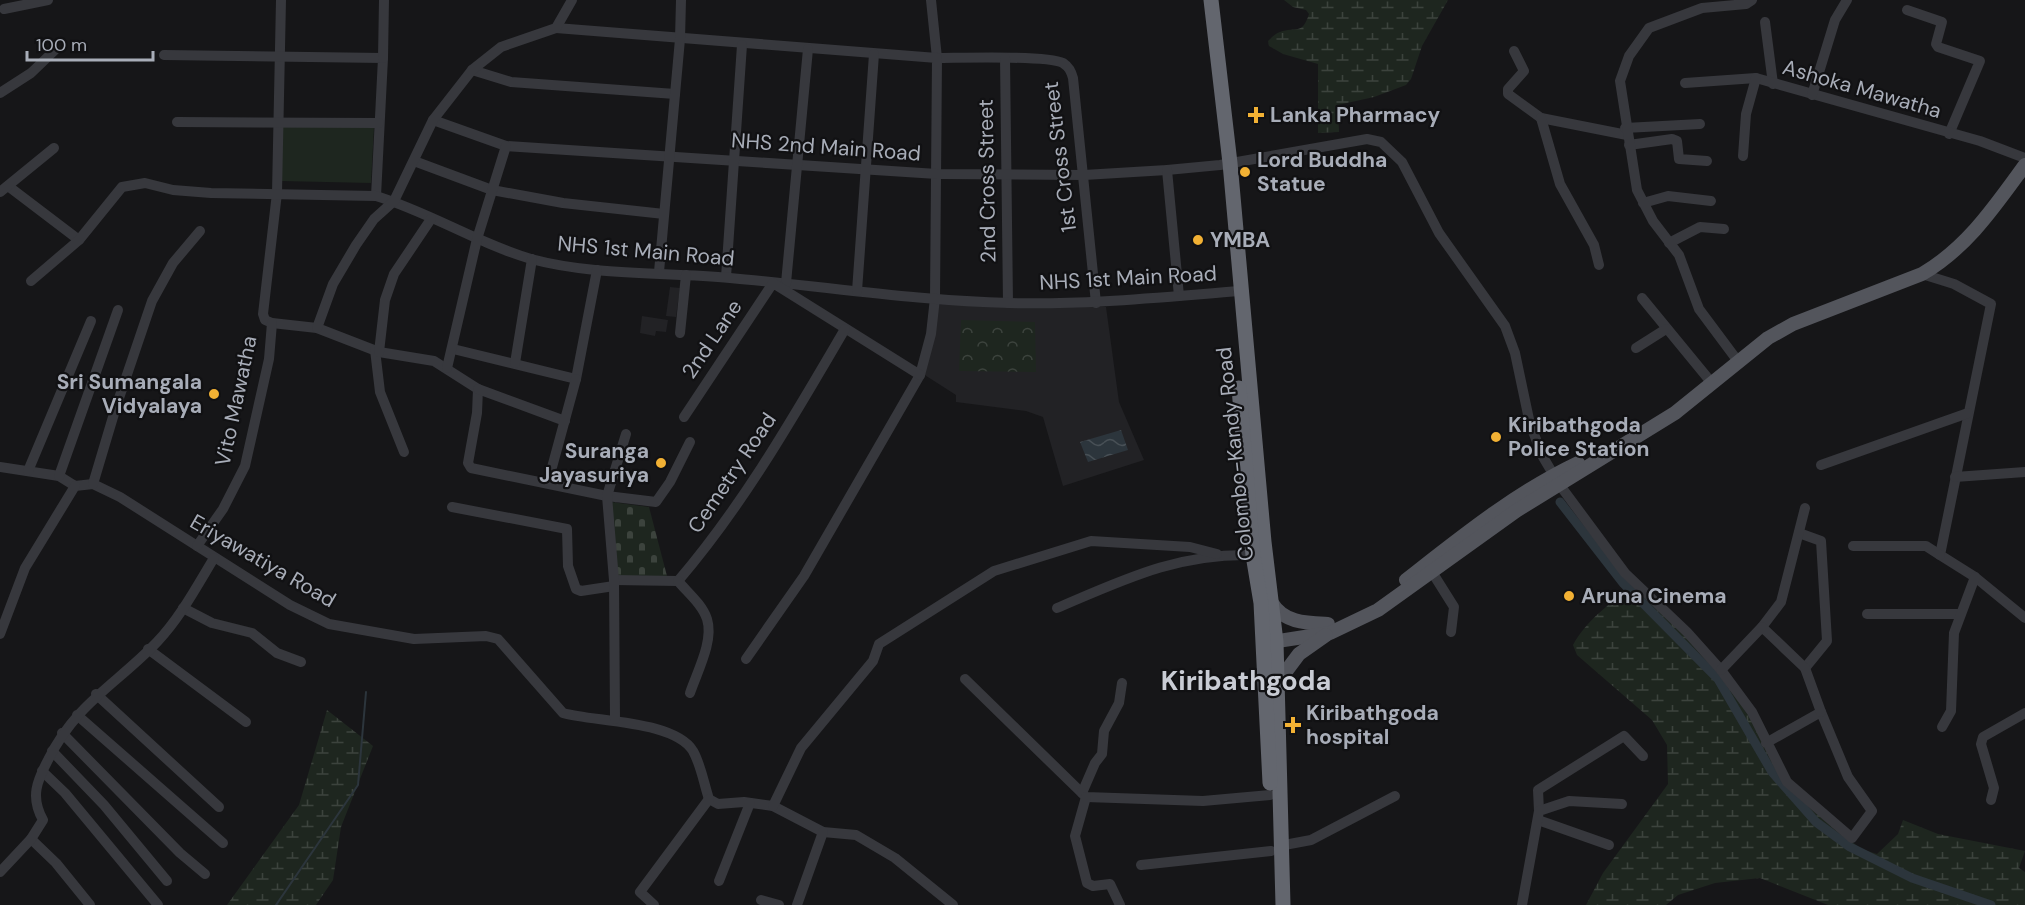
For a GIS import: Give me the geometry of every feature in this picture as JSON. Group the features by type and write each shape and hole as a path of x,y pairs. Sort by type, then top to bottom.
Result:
{"highway":[{"name":"Colombo-Kandy Road","path":"1202,0 1225,164"},
{"name":"Colombo-Kandy Road","path":"1211,0 1236,291 1253,555 1278,682 1274,905"},
{"name":"Colombo-Kandy Road","path":"1236,291 1272,603 1270,795 1283,905"}],"main road":[{"path":"1278,682 1299,654 1329,628 1387,594 1483,520 1675,413 1737,360 1767,338 1793,324 1940,264 1972,234 2025,165"},
{"path":"1270,638 1329,628 1378,610 1557,479"},
{"path":"1272,603 1276,610 1297,622 1329,628"}],"street":[{"path":"4,9 48,0"},
{"name":"Vito Mawatha","path":"198,546 223,508 245,466 269,359 272,324 266,320 264,314 277,193 281,0"},
{"path":"376,196 384,0"},
{"path":"317,328 333,284 356,245 375,219 394,201 433,120 472,70 501,47 556,28 572,0"},
{"path":"659,272 680,39 681,0"},
{"path":"746,659 804,576 920,375 931,334 935,298 937,58 930,0"},
{"path":"1737,360 1699,309 1679,255 1653,221 1637,190 1620,81 1629,56 1649,28 1702,4 1746,4 1752,0"},
{"path":"1812,95 1835,20 1847,0"},
{"path":"1906,10 1938,18 1942,22 1936,44 1938,47 1980,61 1949,134"},
{"path":"1765,22 1773,84"},
{"name":"1st Cross Street","path":"556,28 808,50 937,58 1005,58 1061,62 1070,68 1073,78 1095,303"},
{"path":"726,278 742,45"},
{"path":"0,93 31,73 55,50"},
{"path":"786,283 808,50"},
{"path":"1514,51 1524,71 1508,89 1508,94 1541,118 1627,136 1677,141 1679,159 1707,161"},
{"path":"857,291 874,54"},
{"path":"164,55 383,58"},
{"name":"2nd Cross Street","path":"1005,58 1008,303"},
{"path":"472,70 511,82 675,94"},
{"path":"1743,156 1746,114 1756,78"},
{"name":"Ashoka Mawatha","path":"1685,83 1756,78 1980,141 2025,158"},
{"path":"1541,118 1560,184 1594,245 1599,265"},
{"name":"NHS 2nd Main Road","path":"433,120 506,146 937,174 1084,175 1167,170 1225,164 1367,139 1381,142 1402,162 1439,233 1505,326 1515,353 1530,424 1543,457 1557,479 1625,573 1687,632 1721,670 1752,712 1787,782 1852,838 1872,811 1848,777 1821,712"},
{"path":"177,122 379,123"},
{"path":"1627,136 1700,124"},
{"path":"447,368 477,239 506,146"},
{"path":"54,148 4,189 79,240"},
{"path":"414,161 492,190 563,203 664,214"},
{"path":"1167,170 1179,296"},
{"name":"NHS 1st Main Road","path":"31,281 79,240 122,186 131,183 211,193 376,196 394,201 477,239 532,259 597,270 686,274 1008,303 1095,303 1236,291"},
{"path":"1643,203 1668,196 1710,201"},
{"path":"404,452 380,392 377,351 385,300 394,274 431,219"},
{"path":"1670,243 1700,227 1724,229"},
{"path":"0,467 59,476 75,486 93,484 152,301 173,264 200,231"},
{"path":"515,363 532,259"},
{"path":"548,482 576,379 597,270"},
{"path":"1922,273 1954,284 1991,304 1954,477 1940,555"},
{"path":"680,333 686,274"},
{"path":"772,283 920,375"},
{"name":"2nd Lane","path":"684,417 772,283"},
{"path":"1642,298 1665,329 1711,382"},
{"path":"59,476 118,310"},
{"path":"28,471 91,321"},
{"path":"272,324 317,328 377,351 434,361 478,389 565,421"},
{"name":"Cemetry Road","path":"678,581 714,538 755,479 845,329"},
{"path":"1636,348 1665,329"},
{"path":"453,349 576,379"},
{"path":"478,389 477,413 468,463 471,468 548,482 607,496 656,502 670,482 690,441"},
{"path":"1821,465 1968,413"},
{"path":"615,719 614,583 607,496 626,434"},
{"path":"1954,477 2025,472"},
{"name":"Eriyawatiya Road","path":"93,484 120,497 291,605 329,624 414,639 486,636 498,639 563,713 575,717 615,719 636,723 680,740 692,748 709,799"},
{"path":"0,634 25,568 75,486"},
{"path":"452,507 567,529 568,566 576,589 581,591 614,583 678,581 700,606 707,620 706,647 690,693"},
{"path":"1721,670 1762,627 1781,602 1805,508"},
{"path":"1799,533 1821,541 1827,641 1805,668"},
{"path":"773,806 801,748 873,661 879,644 994,572 1091,541 1190,548 1217,554 1253,555"},
{"path":"1853,546 1926,546 1975,577 2025,618"},
{"path":"1057,608 1151,568 1217,554"},
{"path":"0,872 31,839 43,820 36,807 35,786 62,733 96,694 148,649 183,608 214,558"},
{"path":"1432,572 1454,607 1451,632"},
{"path":"1942,727 1951,711 1954,633 1975,577"},
{"path":"183,608 212,623 252,633 277,653 302,662"},
{"path":"1867,614 1960,614"},
{"path":"1762,627 1805,668 1821,712 1766,743"},
{"path":"148,649 246,722"},
{"path":"965,679 1084,795 1203,801 1270,795"},
{"path":"1120,905 1110,884 1094,886 1087,883 1075,836 1084,795 1095,763 1102,754 1104,731 1119,703 1122,683"},
{"path":"96,694 219,807"},
{"path":"1991,800 1994,788 1981,744 1983,737 2025,713"},
{"path":"77,715 223,843"},
{"path":"62,733 180,853 205,874"},
{"path":"1522,905 1539,816 1538,790 1624,736 1643,756"},
{"path":"52,752 104,805 167,881"},
{"path":"42,771 65,793 158,905"},
{"path":"1141,865 1275,848 1311,840 1395,796"},
{"path":"654,905 640,892 709,799 718,804 750,802 773,806 823,832 856,836 895,858 953,905"},
{"path":"1539,816 1569,801 1622,804"},
{"path":"719,881 750,802"},
{"path":"1539,816 1609,845"},
{"path":"797,905 823,832"},
{"path":"31,839 56,863 90,905"},
{"path":"761,900 779,905"}],"shaded area":[{"path":"670,287 680,288 676,317 666,316"},
{"path":"936,300 1106,307 1119,402 1144,460 1063,486 1043,417 1026,411 956,402 956,395 920,372"},
{"path":"642,316 668,320 666,332 656,331 655,336 640,333"}],"green space":[{"path":"1284,0 1448,0 1422,46 1411,79 1406,85 1374,97 1338,105 1339,132 1318,133 1318,64 1283,54 1269,46 1268,41 1277,33 1301,28 1309,14 1306,10 1293,7"},
{"path":"282,126 374,127 371,183 280,181"},
{"path":"961,320 1035,322 1036,372 959,371"},
{"path":"611,502 649,507 667,576 618,577"},
{"path":"1635,587 1696,646 1737,695 1806,804 1861,849 1877,854 1898,834 1903,820 1938,834 2025,851 2019,868 2025,872 2025,905 1828,905 1760,878 1715,883 1678,895 1666,905 1586,905 1603,873 1668,784 1667,745 1652,720 1577,655 1573,645 1578,636 1600,612"},
{"path":"327,710 373,746 341,827 333,880 316,905 227,905 299,805"}],"water":[{"path":"1121,430 1128,450 1088,462 1080,442"}],"waterway":[{"path":"1560,502 1623,583 1718,679 1772,772 1816,822 1850,847 1912,878 1991,905"},
{"path":"276,905 358,785 366,692"}],"place":[{"name":"Lanka Pharmacy","path":"1256,115"},
{"name":"Lord Buddha Statue","path":"1245,172"},
{"name":"YMBA","path":"1198,240"},
{"name":"Sri Sumangala Vidyalaya","path":"214,394"},
{"name":"Kiribathgoda Police Station","path":"1496,437"},
{"name":"Suranga Jayasuriya","path":"661,463"},
{"name":"Aruna Cinema","path":"1569,596"},
{"name":"Kiribathgoda hospital","path":"1293,725"}],"district":[{"name":"Kiribathgoda","path":"1246,681"}]}
